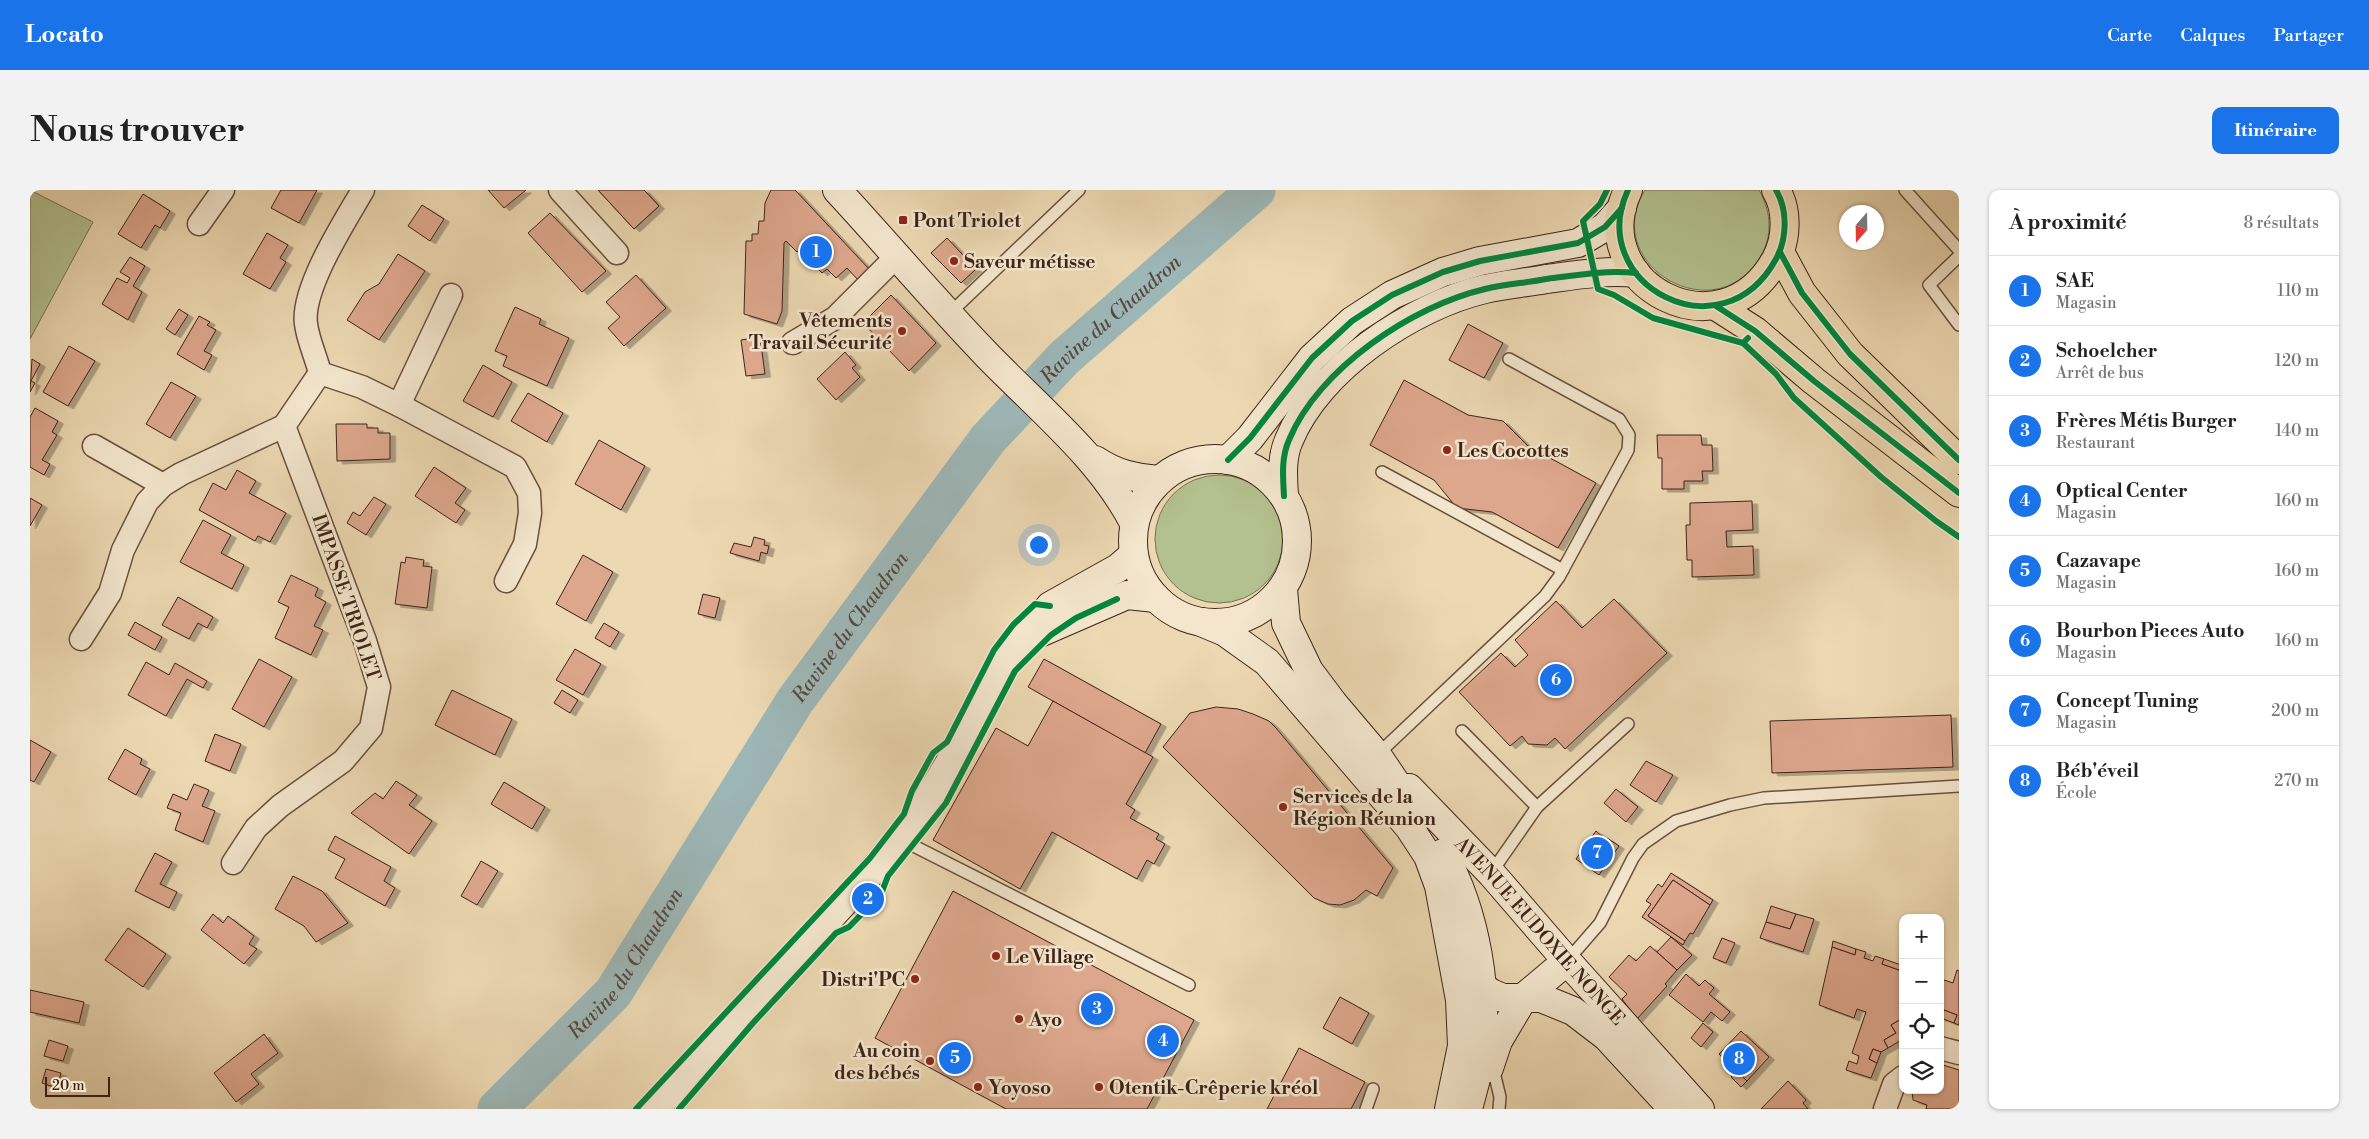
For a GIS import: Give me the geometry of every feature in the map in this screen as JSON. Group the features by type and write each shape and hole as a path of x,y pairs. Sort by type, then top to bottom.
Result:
{"main road":[{"path":"1625,199 1621,231 1625,253 1636,274 1652,290 1672,301 1693,307 1716,306 1744,296 1766,278 1780,252 1784,232 1784,213 1776,190"},
{"path":"840,191 984,352 1082,451 1122,501 1134,523"},
{"path":"1228,460 1250,438 1312,358 1352,322 1392,295 1443,272 1462,266 1565,247 1605,227 1625,199"},
{"path":"1780,252 1802,293 1850,354 1957,457"},
{"path":"1284,496 1284,460 1288,441 1299,420 1319,393 1348,363 1383,336 1418,315 1450,300 1485,289 1594,272 1636,274"},
{"path":"1716,306 1754,331 1814,381 1959,493"},
{"path":"1082,451 1120,474 1159,480"},
{"path":"1200,622 1232,622 1260,610 1283,589 1293,569 1297,547 1296,526 1284,496 1276,486 1257,470 1228,460 1206,459 1181,466 1159,480 1143,499 1134,523 1133,555 1141,578 1156,598 1176,614 1225,632 1268,662 1409,827 1428,856 1439,886 1452,946 1460,1000 1462,1046 1450,1109"},
{"path":"655,1109 900,839 917,817 959,747 1005,658 1024,640 1050,606 1118,568 1133,555"},
{"path":"1283,589 1286,623 1309,671 1377,755 1451,868 1464,898 1472,932 1480,986 1483,1030 1479,1062 1469,1109"},
{"path":"1024,640 1127,595 1156,598"},
{"name":"AVENUE EUDOXIE NONGE","path":"1377,755 1491,873 1566,961 1700,1109"},
{"name":"AVENUE EUDOXIE NONGE","path":"1452,946 1465,973 1480,986 1503,998 1541,998 1573,1011 1607,1037 1673,1109"},
{"path":"1469,1109 1510,1018 1524,997 1566,961"}],"street":[{"path":"199,224 222,190"},
{"path":"81,639 110,593 123,550 147,502 163,485 181,474 284,426 320,373 306,323 311,289 340,228 363,190"},
{"path":"560,190 616,253"},
{"path":"793,343 842,312 897,256"},
{"path":"399,405 451,295"},
{"path":"320,373 362,387 515,467 529,493 530,513 525,544 506,581"},
{"name":"IMPASSE TRIOLET","path":"233,863 256,828 280,806 343,761 371,728 379,686 365,640 284,426"},
{"path":"94,446 163,485"},
{"path":"1944,1049 1959,1053"},
{"path":"1885,1109 1894,1084 1899,1080"}],"lane":[{"path":"949,314 1079,190"},
{"path":"1905,190 1959,250"},
{"path":"1959,256 1930,285 1959,325"},
{"path":"1377,755 1545,596 1563,570 1628,450 1629,435 1619,419 1509,359"},
{"path":"1382,472 1563,570"},
{"path":"1491,873 1537,807 1628,724"},
{"path":"1462,730 1537,807"},
{"path":"1566,961 1600,923 1633,858 1643,844 1676,821 1730,805 1764,798 1959,786"},
{"path":"900,839 1189,985"},
{"path":"1491,1061 1500,1097 1499,1109"},
{"path":"1366,1109 1373,1089"}],"green space":[{"path":"30,190 93,222 30,339"},
{"path":"1645,190 1759,190 1766,205 1769,221 1768,237 1763,252 1744,277 1720,288 1694,289 1670,281 1650,265 1638,244 1635,218"},
{"path":"1219,475 1232,476 1244,480 1264,494 1278,514 1282,526 1282,552 1278,564 1264,584 1244,598 1232,602 1219,603 1206,602 1194,598 1174,584 1160,564 1156,552 1155,539 1156,526 1160,514 1174,494 1194,480 1206,476"}],"building":[{"path":"281,190 317,190 299,223 271,208"},
{"path":"488,190 526,190 504,208"},
{"path":"598,190 644,190 659,206 634,229"},
{"path":"598,190 644,190 659,206 634,229"},
{"path":"771,190 795,190 869,269 859,281 847,268 836,278 827,269 822,273 800,250 797,252 786,241 784,243 782,311 777,324 744,314 746,241 752,241 752,234 758,234 759,221 764,221 765,203"},
{"path":"143,194 170,211 160,228 155,225 141,248 118,234"},
{"path":"422,205 444,219 430,241 408,226"},
{"path":"550,213 606,271 582,292 528,233"},
{"path":"267,233 288,245 280,258 286,262 270,289 243,274"},
{"path":"947,238 976,269 961,283 931,253"},
{"path":"398,254 425,271 379,340 347,320 365,292 379,284"},
{"path":"130,257 145,266 133,286 142,292 128,320 102,304 117,278 127,283 130,278 120,272"},
{"path":"636,275 666,308 624,346 608,328 620,317 606,302"},
{"path":"891,295 936,343 909,371 863,323"},
{"path":"515,307 541,319 539,324 569,338 547,386 503,366 507,356 495,351"},
{"path":"179,309 188,315 175,335 166,329"},
{"path":"199,316 210,322 207,325 216,330 204,351 212,355 204,370 177,354"},
{"path":"1468,324 1503,343 1484,378 1449,360"},
{"path":"760,337 765,374 746,376 741,340"},
{"path":"69,346 95,361 68,406 43,392"},
{"path":"845,352 856,365 852,368 860,377 836,400 817,379"},
{"path":"32,359 40,364 31,381 35,383 30,392"},
{"path":"483,365 512,382 493,417 463,401"},
{"path":"1404,380 1468,415 1503,421 1528,446 1596,483 1558,548 1492,512 1457,508 1434,480 1370,445"},
{"path":"171,382 196,396 170,438 146,424"},
{"path":"528,393 563,413 547,442 511,421"},
{"path":"35,408 58,421 52,432 57,435 42,460 50,464 44,475 30,467 30,417"},
{"path":"336,424 367,424 367,428 378,428 378,433 390,433 390,459 337,461"},
{"path":"1657,435 1701,435 1702,445 1712,445 1713,471 1702,471 1703,481 1684,481 1684,489 1662,489 1662,458 1658,458"},
{"path":"599,440 645,466 621,510 575,484"},
{"path":"434,467 466,488 455,503 465,510 456,523 415,496"},
{"path":"237,470 256,481 249,493 286,513 270,542 258,536 255,541 199,510 213,483 226,490"},
{"path":"374,497 386,504 366,535 347,523 353,512 360,516"},
{"path":"30,498 42,505 30,526"},
{"path":"1752,501 1753,530 1726,531 1727,547 1753,546 1754,575 1692,577 1692,560 1687,560 1686,525 1690,525 1690,503"},
{"path":"203,520 231,535 221,553 244,565 232,589 180,562"},
{"path":"754,537 765,540 764,545 769,546 767,554 761,552 759,561 730,553 734,543 751,547"},
{"path":"583,555 613,572 586,621 556,604"},
{"path":"406,557 424,560 423,566 432,567 427,608 395,604 401,562 405,563"},
{"path":"291,575 318,588 315,596 326,602 314,626 323,630 311,655 275,638 289,607 278,602"},
{"path":"703,594 720,598 715,618 698,614"},
{"path":"178,597 213,617 207,628 198,623 189,639 162,625"},
{"path":"1614,599 1667,653 1565,749 1555,738 1547,745 1528,744 1522,736 1510,746 1459,692 1501,653 1515,667 1528,655 1515,640 1556,601 1582,628"},
{"path":"135,622 162,637 155,650 128,635"},
{"path":"604,623 619,632 610,647 595,638"},
{"path":"575,649 601,664 583,695 556,680"},
{"path":"259,659 292,677 264,727 232,709"},
{"path":"1044,659 1161,724 1145,753 1028,687"},
{"path":"146,662 169,675 175,663 207,681 203,688 187,679 166,716 128,695"},
{"path":"452,690 512,719 495,755 435,725"},
{"path":"562,690 578,700 570,713 554,703"},
{"path":"1053,701 1153,757 1126,804 1135,810 1130,818 1159,834 1156,839 1165,844 1154,864 1147,860 1137,879 1052,832 1020,889 933,840 996,728 1028,746"},
{"name":"Services de la Région Réunion","path":"1216,707 1238,709 1253,714 1269,721 1276,728 1393,868 1377,896 1366,890 1354,900 1340,905 1328,904 1314,898 1163,747 1190,713"},
{"path":"1951,715 1953,767 1772,773 1770,721"},
{"path":"215,734 241,744 230,771 205,761"},
{"path":"30,740 51,752 34,782 30,780"},
{"path":"125,749 142,759 140,764 150,769 136,795 108,779"},
{"path":"1646,761 1673,775 1656,802 1630,785"},
{"path":"396,781 417,795 409,805 432,821 409,854 351,813 375,793 383,799"},
{"path":"504,782 545,807 532,829 491,804"},
{"path":"194,784 209,790 202,806 215,811 203,842 175,830 181,813 167,808 173,794 187,800"},
{"path":"1616,789 1638,807 1626,822 1604,803"},
{"path":"1596,831 1603,837 1601,839 1605,841 1607,838 1619,846 1599,875 1576,859"},
{"path":"335,836 391,867 384,881 395,888 385,906 335,878 345,859 328,850"},
{"path":"155,853 172,862 160,884 177,892 169,908 135,891"},
{"path":"481,861 498,871 477,905 461,896"},
{"path":"1671,873 1713,900 1710,905 1673,880 1648,916 1685,941 1683,945 1642,917 1651,904 1646,901 1658,884 1662,887"},
{"path":"293,876 322,891 348,923 316,942 304,926 275,909"},
{"path":"1673,880 1710,905 1693,934 1690,933 1685,941 1648,916"},
{"name":"Le Village","path":"953,891 1194,1020 1147,1109 1006,1109 875,1038"},
{"path":"1771,906 1796,914 1790,929 1766,922"},
{"path":"213,914 223,923 228,916 254,936 249,944 257,949 244,964 201,930"},
{"path":"1796,914 1814,919 1803,952 1760,938 1766,922 1790,929"},
{"path":"128,928 166,954 143,987 105,960"},
{"path":"1671,937 1692,955 1677,970 1657,952"},
{"path":"1722,938 1735,943 1726,963 1713,958"},
{"path":"1833,941 1856,949 1855,955 1832,947"},
{"path":"1650,946 1677,970 1665,984 1667,986 1637,1019 1622,999 1627,994 1609,977 1629,955 1636,961"},
{"path":"1832,947 1855,955 1856,949 1866,952 1864,958 1873,961 1875,956 1884,959 1882,964 1899,970 1899,1020 1891,1025 1896,1033 1884,1040 1888,1048 1881,1052 1873,1049 1869,1059 1877,1063 1871,1078 1846,1070 1849,1061 1857,1064 1859,1056 1852,1053 1866,1012 1857,1009 1854,1018 1819,1005"},
{"path":"1884,959 1899,964 1899,970 1882,964"},
{"path":"1957,970 1959,971 1959,1025 1954,1023 1957,1015 1944,1010 1944,980 1953,983"},
{"path":"1686,974 1699,986 1705,980 1714,988 1709,994 1730,1012 1722,1021 1711,1012 1703,1022 1669,995"},
{"path":"30,990 84,1002 79,1023 30,1012"},
{"path":"1340,997 1369,1013 1352,1044 1323,1028"},
{"path":"1944,1010 1957,1015 1954,1023 1944,1019"},
{"path":"1899,1020 1899,1041 1888,1048 1884,1040 1896,1033 1891,1025"},
{"path":"1703,1023 1713,1032 1701,1047 1691,1038"},
{"path":"1741,1031 1769,1057 1747,1081 1719,1054"},
{"path":"264,1034 278,1053 251,1074 259,1084 236,1102 214,1073"},
{"path":"49,1040 68,1046 63,1061 44,1056"},
{"path":"1299,1048 1365,1082 1351,1109 1267,1109"},
{"path":"1873,1049 1881,1052 1877,1063 1869,1059"},
{"path":"1944,1065 1959,1070 1959,1109 1926,1109 1927,1105 1913,1100 1912,1094 1944,1094"},
{"path":"46,1069 61,1073 57,1088 42,1083"},
{"path":"1737,1071 1747,1081 1741,1087 1731,1077"},
{"path":"1788,1081 1806,1100 1803,1103 1808,1109 1761,1109"}],"waterway":[{"name":"Ravine du Chaudron","path":"497,1109 613,993 795,701 988,439 1064,358 1256,190"}],"cycle path":[{"path":"1607,190 1600,204 1583,221 1598,289 1614,295 1653,318 1743,343 1748,338"},
{"path":"1628,190 1620,224 1625,254 1641,279 1665,297 1694,305 1724,303 1752,288 1776,259 1780,251 1785,224 1783,206 1776,190"},
{"path":"1228,460 1250,438 1312,358 1352,321 1392,295 1443,272 1480,261 1578,243 1605,227 1622,208"},
{"path":"1780,252 1802,293 1850,354 1959,460"},
{"path":"1284,496 1283,468 1286,447 1303,414 1322,389 1370,344 1428,310 1457,297 1485,289 1591,273 1636,273"},
{"path":"1716,306 1755,331 1814,381 1959,493"},
{"path":"1743,343 1776,374 1794,398 1881,477 1959,537"},
{"path":"679,1109 753,1023 836,933 849,927 881,894 888,876 946,803 1015,671 1051,635 1076,618 1117,599"},
{"path":"636,1109 870,858 904,814 912,791 933,753 947,742 994,650 1013,625 1035,604 1050,606"}],"place":[{"name":"Pont Triolet","path":"903,220"},
{"name":"SAE","path":"816,252"},
{"name":"Saveur métisse","path":"954,261"},
{"name":"Vêtements Travail Sécurité","path":"902,331"},
{"name":"Les Cocottes","path":"1447,450"},
{"name":"Bourbon Pieces Auto","path":"1556,680"},
{"name":"Services de la Région Réunion","path":"1283,807"},
{"name":"Concept Tuning","path":"1597,853"},
{"name":"Schoelcher","path":"868,899"},
{"name":"Le Village","path":"996,956"},
{"name":"Distri'PC","path":"915,979"},
{"name":"Frères Métis Burger","path":"1097,1009"},
{"name":"Ayo","path":"1019,1019"},
{"name":"Optical Center","path":"1163,1041"},
{"name":"Cazavape","path":"955,1058"},
{"name":"Béb'éveil","path":"1739,1059"},
{"name":"Au coin des bébés","path":"930,1061"},
{"name":"Yoyoso","path":"978,1087"},
{"name":"Otentik-Crêperie kréol","path":"1099,1087"}]}
